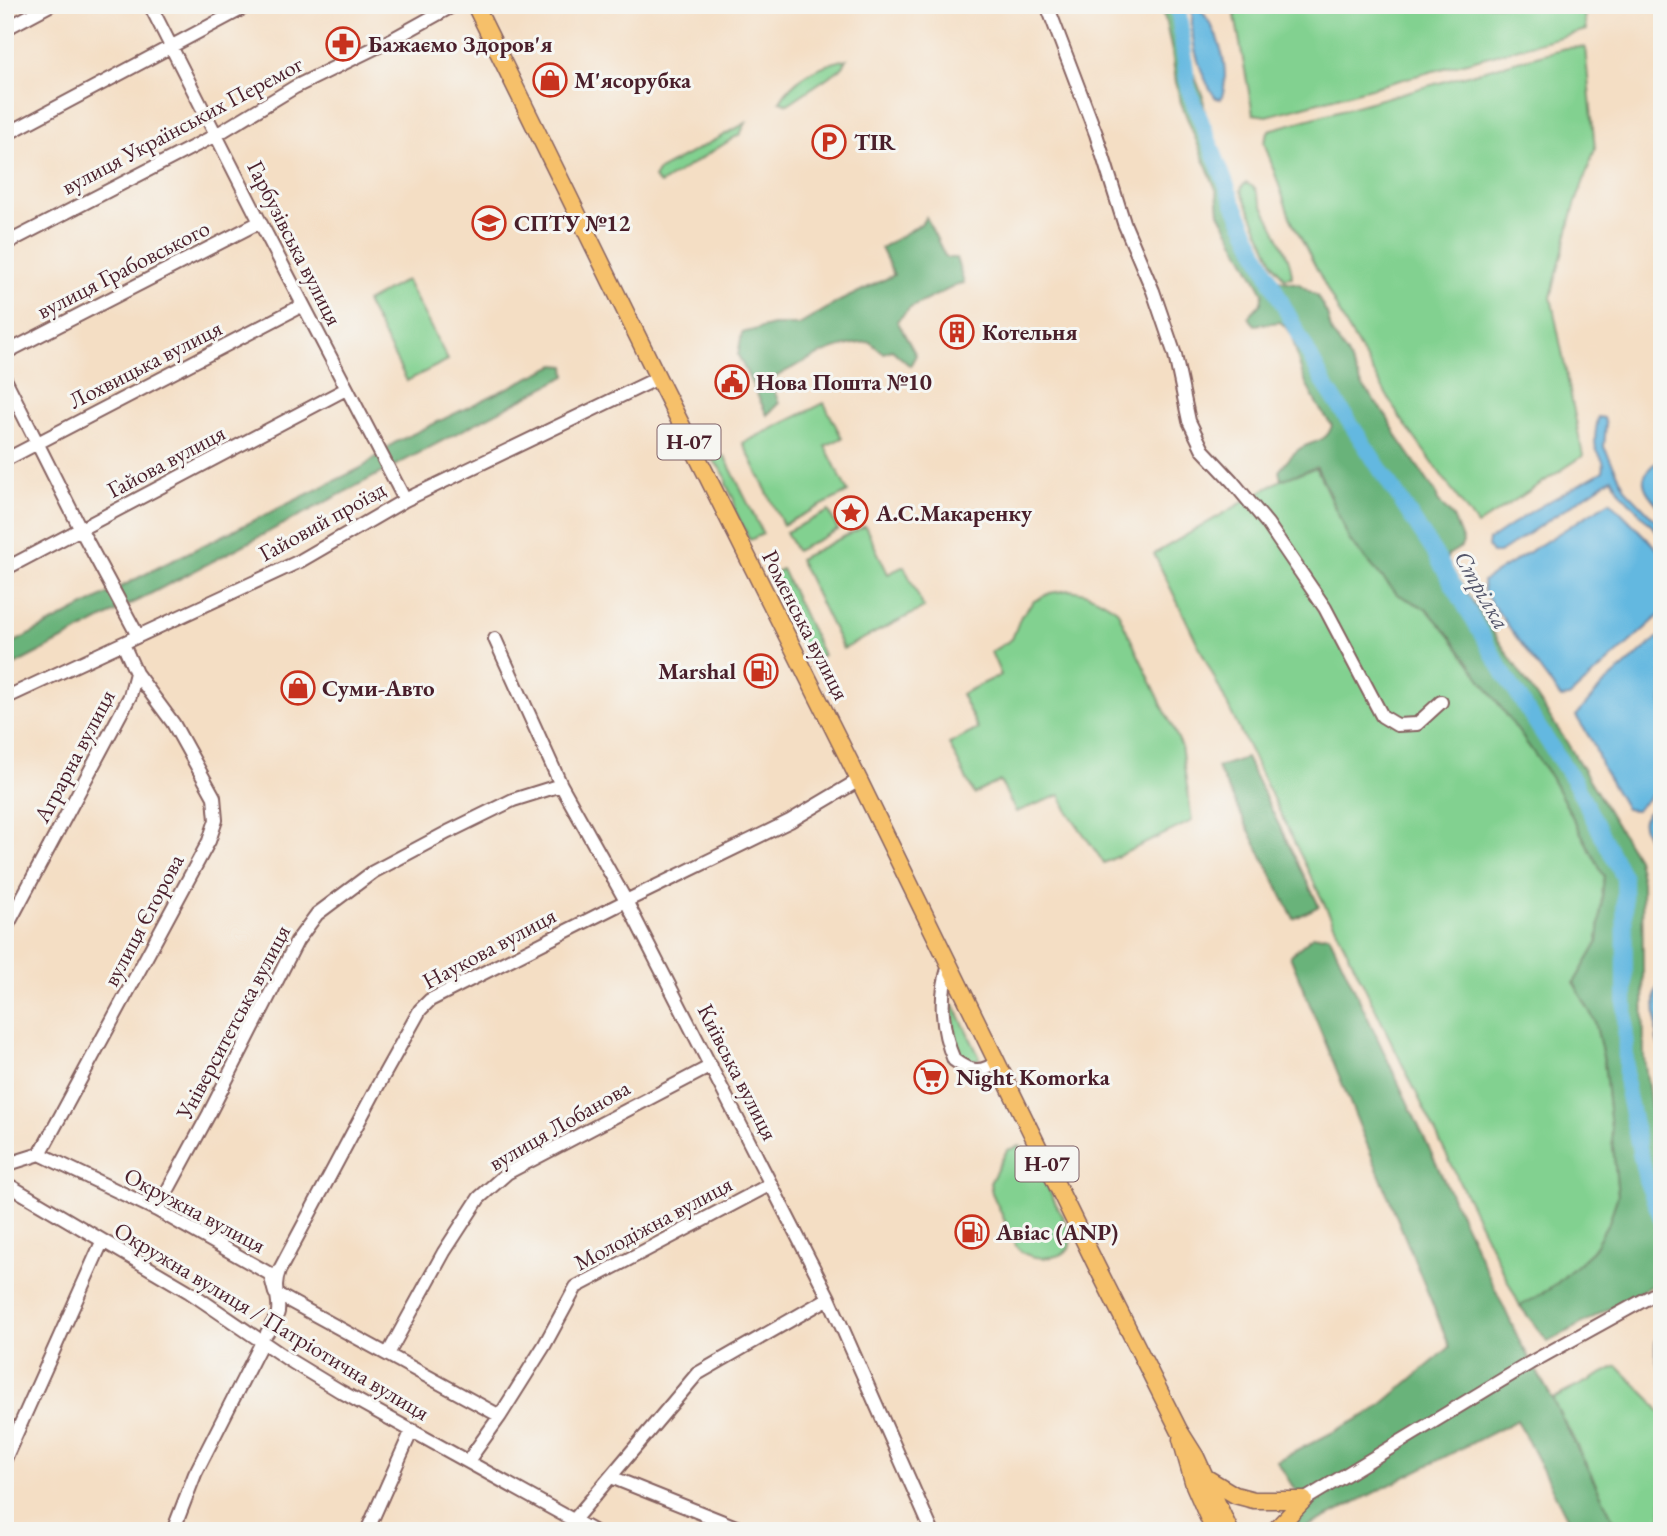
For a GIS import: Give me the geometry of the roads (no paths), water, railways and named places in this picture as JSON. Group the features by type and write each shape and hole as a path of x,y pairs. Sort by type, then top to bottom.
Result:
{"main road":[{"name":"Роменська вулиця","path":"475,5 1179,1430"},
{"name":"Н-07","path":"1179,1430 1196,1457 1230,1531"},
{"name":"Н-07","path":"1179,1430 1194,1485 1214,1531"},
{"path":"1205,1477 1236,1495 1254,1500 1304,1500"},
{"path":"1274,1531 1304,1500"}],"street":[{"path":"5,29 50,5"},
{"name":"Гарбузівська вулиця","path":"150,5 405,500"},
{"name":"вулиця Українських Перемог","path":"5,244 216,135 295,87 391,40 454,5"},
{"path":"1047,5 1171,342 1189,421 1203,450 1266,523 1325,608 1382,716 1397,725 1417,724 1441,702"},
{"path":"5,135 244,6"},
{"name":"вулиця Грабовського","path":"5,353 260,222"},
{"name":"Лохвицька вулиця","path":"5,460 303,305"},
{"name":"Гайовий проїзд","path":"5,698 300,561 405,500 658,378"},
{"path":"5,379 138,636"},
{"name":"Гайова вулиця","path":"5,569 346,389"},
{"name":"Київська вулиця","path":"495,639 561,785 626,901 829,1298 932,1531"},
{"name":"вулиця Єгорова","path":"40,1154 209,841 216,820 214,797 173,723 136,673 123,644"},
{"name":"Аграрна вулиця","path":"5,930 130,696 136,673"},
{"name":"Наукова вулиця","path":"173,1531 195,1474 278,1312 275,1293 279,1272 420,1010 443,992 790,821 859,780"},
{"name":"Університетська вулиця","path":"157,1210 297,941 317,914 373,872 513,800 561,785"},
{"path":"949,965 944,980 943,1014 954,1060 973,1071 985,1071 997,1062"},
{"name":"вулиця Лобанова","path":"388,1354 444,1252 479,1198 498,1181 507,1173 711,1066"},
{"path":"5,1166 40,1154"},
{"name":"Окружна вулиця","path":"40,1154 157,1210 270,1274 275,1293 500,1416"},
{"name":"Окружна вулиця / Патріотична вулиця","path":"5,1183 265,1337 340,1391 468,1461 572,1525 593,1531"},
{"name":"Молодіжна вулиця","path":"468,1461 544,1346 576,1287 771,1184"},
{"path":"5,1459 102,1242"},
{"path":"1304,1500 1530,1363 1662,1290"},
{"path":"572,1525 697,1374 829,1298"},
{"path":"367,1531 412,1430"},
{"path":"611,1476 746,1531"}],"water":[{"path":"1193,6 1198,7 1212,26 1221,50 1225,75 1221,99 1213,94 1199,63 1193,40"},
{"path":"1598,417 1604,418 1604,447 1626,490 1662,527 1662,537 1622,494 1612,478 1499,553 1492,553 1488,547 1489,540 1532,511 1603,471 1603,461 1595,444"},
{"path":"1662,458 1662,510 1646,489 1644,477"},
{"path":"1610,501 1662,554 1662,613 1569,697 1561,698 1484,593 1483,581"},
{"path":"1662,634 1662,786 1636,810 1626,809 1603,769 1593,743 1576,716 1602,686"},
{"path":"1662,800 1662,879 1643,821"},
{"path":"1662,984 1662,1046 1659,1046 1655,994 1658,986"},
{"path":"1662,1323 1662,1374 1655,1348"}],"waterway":[{"name":"Стрілка","path":"1178,5 1188,88 1234,204 1279,297 1324,383 1434,552 1506,677 1575,783 1624,878 1626,1086 1646,1180 1662,1220"}],"place":[{"name":"Бажаємо Здоров'я","path":"343,44"},
{"name":"М'ясорубка","path":"550,80"},
{"name":"TIR","path":"829,142"},
{"name":"СПТУ №12","path":"489,223"},
{"name":"Котельня","path":"957,332"},
{"name":"Нова Пошта №10","path":"732,382"},
{"name":"А.С.Макаренку","path":"851,513"},
{"name":"Marshal","path":"761,671"},
{"name":"Суми-Авто","path":"298,688"},
{"name":"Night Komorka","path":"931,1077"},
{"name":"Авіас (ANP)","path":"972,1232"}]}
